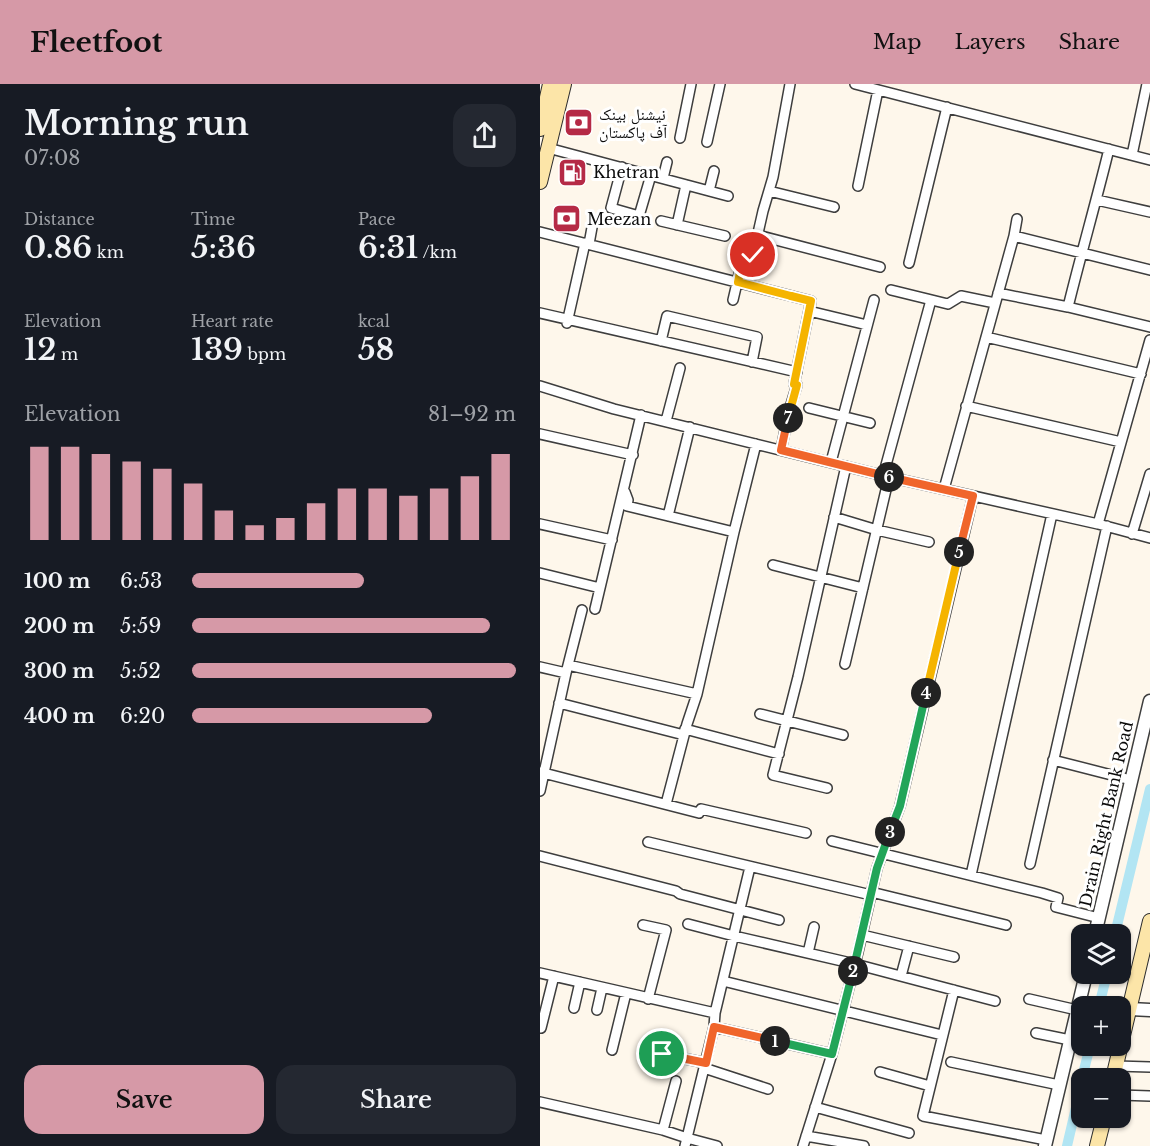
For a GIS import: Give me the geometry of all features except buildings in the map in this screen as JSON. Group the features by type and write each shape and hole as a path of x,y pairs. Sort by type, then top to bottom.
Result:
{"main road":[{"path":"540,129 550,84"},
{"path":"540,182 564,84"},
{"path":"1131,1006 1150,925"},
{"path":"1097,1146 1102,1128"}],"street":[{"path":"680,138 691,84"},
{"path":"707,142 720,84"},
{"path":"753,255 775,166 790,84"},
{"path":"855,84 1150,160"},
{"path":"1132,155 1147,84"},
{"path":"858,186 878,90"},
{"path":"909,262 947,107"},
{"path":"548,148 728,196"},
{"path":"1068,307 1109,150"},
{"path":"663,178 667,162"},
{"path":"622,167 611,208 639,216 651,175"},
{"path":"709,191 714,171"},
{"path":"677,225 686,185"},
{"path":"769,191 834,207"},
{"path":"1097,200 1150,212"},
{"path":"944,489 1017,219"},
{"path":"567,322 593,222"},
{"path":"661,222 725,236"},
{"path":"540,232 811,301 794,384 797,385 781,450"},
{"path":"757,235 880,267"},
{"path":"1014,236 1150,270"},
{"path":"733,300 744,253 763,258"},
{"path":"891,290 948,303 961,296 1068,307 1150,327"},
{"path":"831,462 874,300"},
{"path":"845,664 877,530 886,476 931,300"},
{"path":"809,311 867,325"},
{"path":"540,313 567,322 797,372"},
{"path":"661,341 667,316 757,337 752,362"},
{"path":"986,337 1141,374"},
{"path":"1030,864 1121,442 1150,340"},
{"path":"666,421 680,368"},
{"path":"540,386 614,409 1150,538"},
{"path":"966,406 1121,442"},
{"path":"809,408 870,423"},
{"path":"595,609 641,415"},
{"path":"668,516 690,427"},
{"path":"540,434 633,455"},
{"path":"666,804 697,694 756,444"},
{"path":"827,788 773,775 846,466"},
{"path":"1132,534 1150,474"},
{"path":"624,489 628,500 627,506 734,532"},
{"path":"864,1146 804,1141 832,1054 877,868 900,806 973,496"},
{"path":"970,875 1052,514"},
{"path":"834,517 929,542"},
{"path":"540,524 612,540"},
{"path":"773,565 863,588"},
{"path":"540,573 600,588"},
{"path":"540,791 542,773 582,610"},
{"path":"540,667 567,669 697,694"},
{"name":"Drain Right Bank Road","path":"1098,924 1150,701"},
{"path":"559,704 779,754"},
{"path":"760,714 843,735"},
{"path":"1053,760 1131,780"},
{"path":"542,773 699,813 701,809 806,833"},
{"path":"832,841 1058,898 1056,908 1099,918"},
{"path":"648,842 1006,925"},
{"path":"540,856 779,920"},
{"path":"686,1142 750,867"},
{"path":"688,924 995,1000"},
{"path":"643,925 666,930 648,999"},
{"path":"808,953 814,927"},
{"path":"862,935 954,957"},
{"path":"902,976 909,946"},
{"path":"540,973 716,1013"},
{"path":"541,1028 554,976"},
{"path":"723,981 942,1035"},
{"path":"573,1008 580,982"},
{"path":"597,1010 602,988"},
{"path":"954,990 923,1116 1046,1143 1071,1036"},
{"path":"612,1050 626,993"},
{"path":"1029,999 1071,1009"},
{"path":"1131,1010 1150,1010"},
{"path":"714,1027 832,1054"},
{"path":"1036,1033 1070,1040"},
{"path":"662,1054 705,1065 768,1089"},
{"path":"951,1062 1059,1085"},
{"path":"1131,1070 1150,1067"},
{"path":"880,1072 930,1086"},
{"path":"663,1130 676,1081"},
{"path":"1131,1095 1150,1096"},
{"path":"540,1102 663,1130 686,1142 717,1146"},
{"path":"815,1107 909,1132"}],"waterway":[{"path":"1117,924 1150,789"},
{"path":"1102,996 1104,984"},
{"path":"1084,1068 1088,1056"},
{"path":"1067,1146 1071,1128"}],"place":[{"name":"نیشنل بینک آف پاکستان","path":"578,123"},
{"name":"Khetran","path":"572,172"},
{"name":"Meezan","path":"566,219"}],"route":[{"path":"662,1054 706,1063 714,1027 832,1054 877,868 900,806 973,496 781,450 797,385 794,384 811,301 738,282 744,253 753,255"}]}
